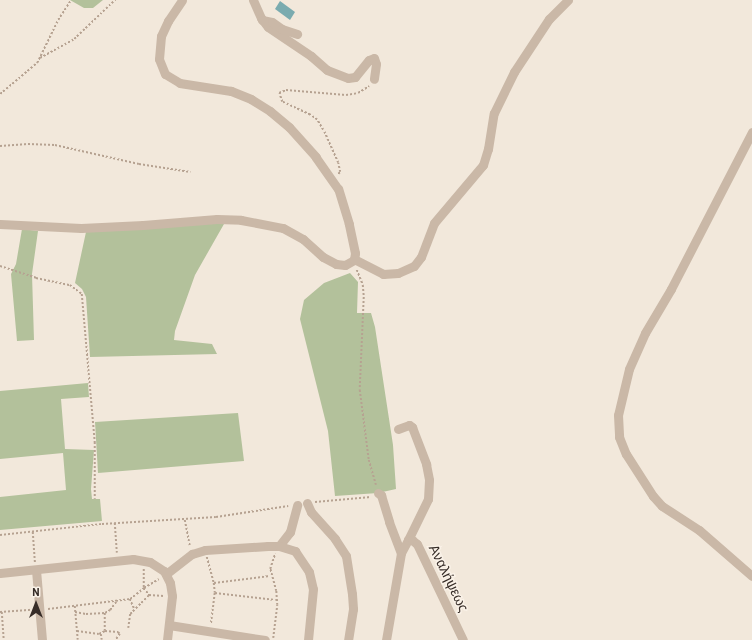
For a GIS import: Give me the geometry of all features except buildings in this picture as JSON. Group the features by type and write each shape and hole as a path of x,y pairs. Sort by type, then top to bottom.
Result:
{"street":[{"path":"182,0 168,21 159,43 159,59 165,74 180,83 231,91 260,104 280,119 299,137 331,178 343,201 354,248 353,260"},
{"path":"253,0 262,19 271,30 311,56 327,70 348,78 355,78 369,60 374,58 376,64 374,79"},
{"path":"353,260 384,274 398,273 414,266 421,257 434,223 483,165 488,149 494,113 514,72 549,19 568,0"},
{"path":"262,19 272,22 282,29 297,34"},
{"path":"752,132 671,289 645,333 629,369 618,415 620,437 626,454 653,496 662,506 698,530 752,576"},
{"path":"0,224 81,228 217,219 241,220 283,228 303,239 323,256 336,264 345,265 353,260"},
{"path":"398,429 409,425 412,427 426,464 429,480 428,500 408,540"},
{"path":"380,494 401,553"},
{"path":"308,503 311,512 335,539 346,556 353,609 348,640"},
{"path":"280,546 290,532 297,505"},
{"name":"Αναλήψεως","path":"386,640 401,553 408,540 412,540 417,544 463,640"},
{"path":"166,574 192,554 205,550 280,546 296,551 309,572 313,598 308,640"},
{"path":"0,574 133,559 144,560 156,564 166,574 170,583 172,596 167,640"},
{"path":"36,570 42,640"},
{"path":"169,625 265,640"}],"path":[{"path":"0,94 33,68 58,20 71,0"},
{"path":"38,59 74,39 115,0"},
{"path":"331,178 338,174 340,169 324,130 310,114 282,102 279,93 286,90 329,95 353,94 364,90 374,79"},
{"path":"0,146 28,144 55,145 139,164 190,172"},
{"path":"308,503 380,494 368,453 360,390 364,297 359,274 353,260"},
{"path":"0,266 36,278 70,285 82,294 95,446 95,499"},
{"path":"0,535 115,523 185,520 297,505"},
{"path":"185,520 192,554"},
{"path":"115,523 118,561"},
{"path":"33,532 36,570"},
{"path":"273,640 277,600 270,576 270,569 272,561 280,546"},
{"path":"205,550 214,583 215,593 210,631"},
{"path":"144,560 144,588 149,595"},
{"path":"4,640 1,612 40,610 130,599 166,574"},
{"path":"214,583 270,576"},
{"path":"215,593 277,600"},
{"path":"128,628 130,614 134,608 149,595 172,596"},
{"path":"130,599 134,608"},
{"path":"75,612 86,614 104,613 110,610 117,601"},
{"path":"75,606 78,640"},
{"path":"104,613 105,631"},
{"path":"77,631 101,634 105,631 118,632 120,634 116,640"},
{"path":"101,634 102,640"}],"green space":[{"path":"70,0 103,0 93,8 84,8"},
{"path":"217,223 224,224 195,275 175,331 174,340 212,344 217,354 90,357 86,297 82,289 75,283 86,232"},
{"path":"22,229 38,231 32,274 34,340 17,341 11,274 16,264"},
{"path":"350,273 358,282 357,313 371,313 375,327 393,445 396,489 378,493 335,496 328,431 300,319 304,300 324,283"},
{"path":"88,383 89,397 61,399 65,449 94,450 91,489 92,499 100,499 102,521 0,530 0,497 66,490 63,453 0,459 0,391"},
{"path":"238,413 244,461 98,473 95,422"}],"water":[{"path":"280,1 295,12 290,20 275,9"}]}
